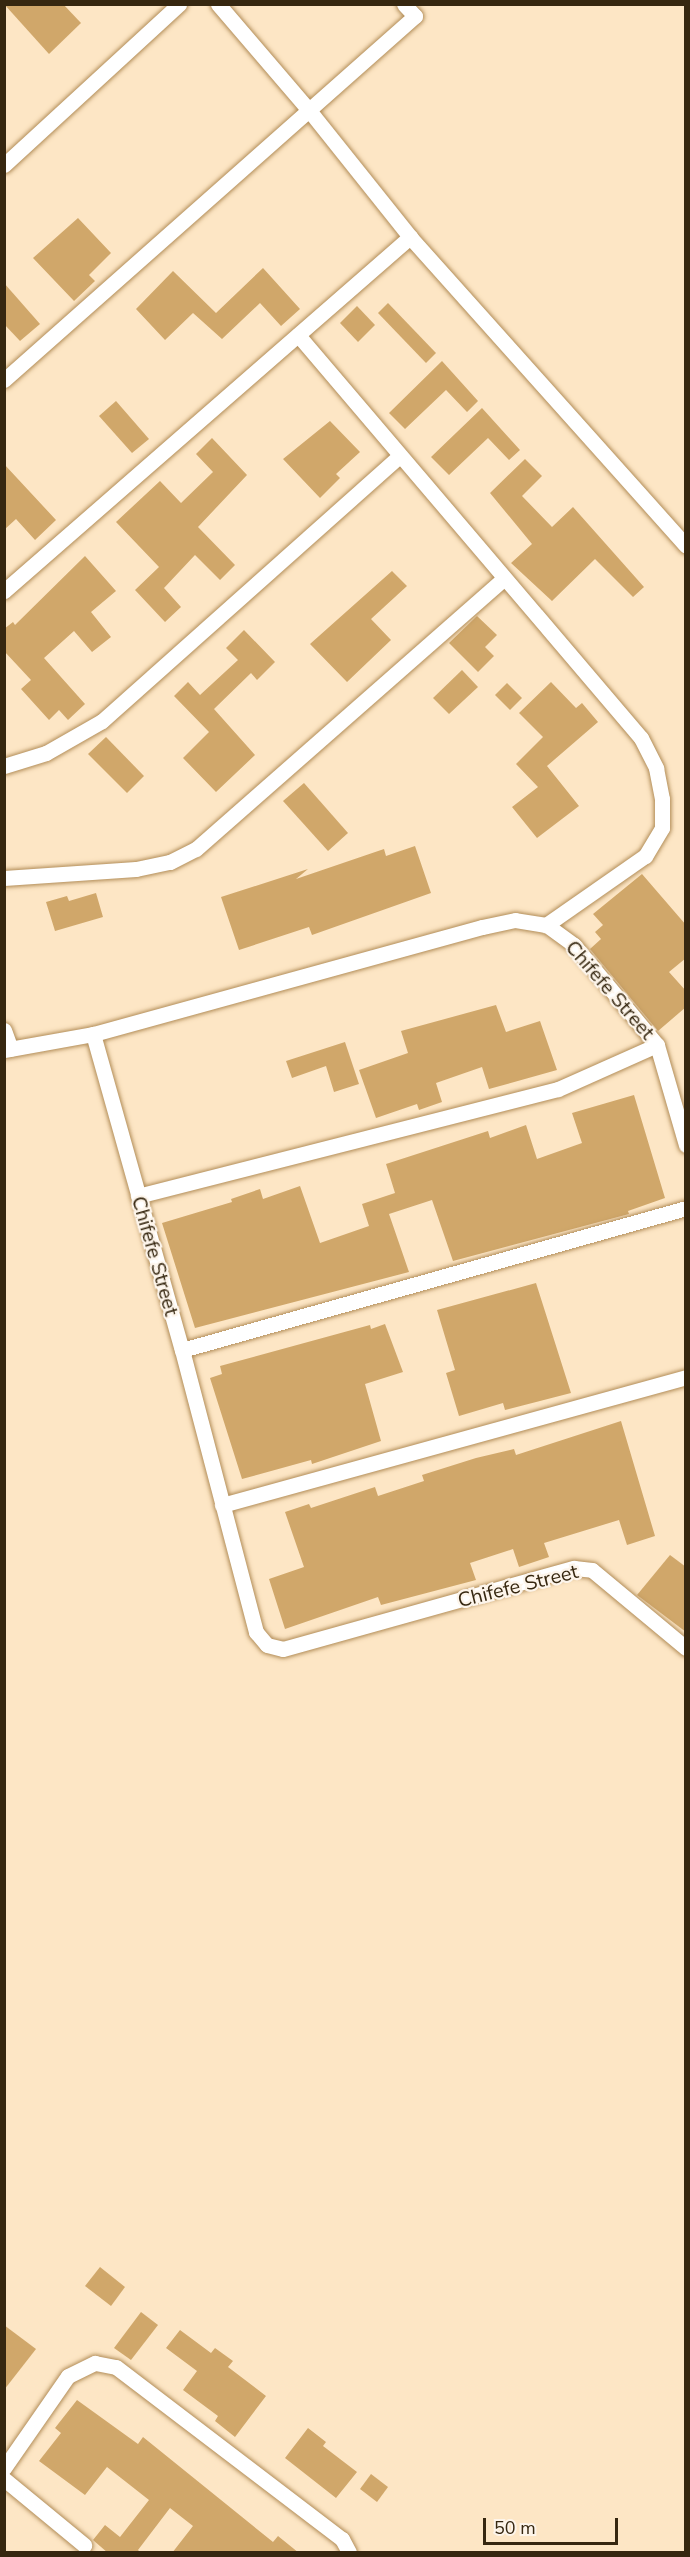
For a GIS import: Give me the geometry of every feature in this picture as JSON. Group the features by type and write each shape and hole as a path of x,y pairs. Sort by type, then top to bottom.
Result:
{"street":[{"path":"4,165 179,4"},
{"path":"218,4 308,109 410,237 686,546"},
{"path":"4,380 415,16 404,4"},
{"path":"4,591 410,237"},
{"path":"298,335 640,738 656,768 662,799 662,828 645,856 546,925"},
{"path":"4,766 46,753 102,721 399,456"},
{"path":"4,878 136,869 170,862 196,849 504,578"},
{"name":"Chifefe Street","path":"657,1045 574,945 546,925 515,920 482,927 93,1034 182,1350 256,1632 267,1645 283,1649 574,1568 592,1570 686,1648"},
{"path":"4,1030 8,1050 93,1034"},
{"path":"138,1196 558,1089 657,1045 686,1145"},
{"path":"182,1350 686,1208"},
{"path":"222,1505 686,1377"},
{"path":"4,2468 68,2376 95,2363 116,2367 342,2539 349,2553"},
{"path":"4,2479 84,2545"}],"building":[{"path":"4,4 63,4 81,23 49,54"},
{"path":"78,218 111,253 89,275 95,281 74,301 33,258"},
{"path":"263,268 300,309 281,326 260,303 222,339 193,313 165,340 136,309 173,271 216,313"},
{"path":"4,283 40,324 20,341 4,324"},
{"path":"388,303 436,353 426,363 378,313"},
{"path":"357,306 375,325 358,342 340,323"},
{"path":"442,361 478,401 467,412 446,390 405,429 389,413"},
{"path":"116,401 149,439 132,453 99,416"},
{"path":"482,408 520,450 509,460 488,438 449,475 431,457"},
{"path":"330,421 360,452 336,474 340,478 320,498 283,459"},
{"path":"212,438 247,475 198,527 235,565 220,580 195,555 164,588 181,607 165,622 135,590 159,567 116,522 160,481 181,503 213,472 196,454"},
{"path":"525,459 542,476 522,496 552,527 573,507 644,587 633,597 595,559 552,601 511,563 532,544 490,493"},
{"path":"4,464 56,520 35,540 16,519 4,530"},
{"path":"85,556 116,591 91,612 111,637 92,652 74,631 44,658 85,704 68,720 59,710 49,720 21,689 31,680 4,651 4,629 13,622 15,625"},
{"path":"392,571 407,586 371,619 391,640 347,682 310,644"},
{"path":"477,616 497,635 485,647 494,656 478,672 449,643"},
{"path":"244,630 275,662 257,680 251,673 214,709 255,755 216,792 183,758 209,732 174,696 188,682 200,695 238,660 226,648"},
{"path":"462,670 478,687 449,714 433,698"},
{"path":"551,682 576,708 582,703 598,722 547,766 579,806 537,838 512,807 538,787 516,764 543,737 519,713"},
{"path":"507,683 522,698 510,710 495,695"},
{"path":"106,737 144,776 127,793 88,754"},
{"path":"304,783 348,833 328,851 283,801"},
{"path":"415,846 431,893 312,935 309,927 239,950 221,897 308,869 296,879 384,849 386,856"},
{"path":"642,874 686,925 686,958 669,972 686,991 686,1007 658,1031 590,949 601,939 595,932 603,925 593,914"},
{"path":"96,893 103,917 55,931 46,902 67,896 69,901"},
{"path":"496,1005 506,1032 540,1021 557,1070 489,1089 482,1067 436,1083 442,1102 419,1110 417,1104 376,1118 359,1070 408,1053 401,1031"},
{"path":"345,1042 359,1084 334,1092 326,1066 292,1078 286,1061"},
{"path":"634,1095 665,1198 628,1211 629,1214 453,1261 432,1200 389,1214 409,1272 195,1328 162,1223 232,1202 231,1199 260,1189 263,1199 300,1186 320,1243 369,1226 362,1204 395,1193 386,1164 488,1131 490,1138 526,1125 537,1159 582,1143 572,1113"},
{"path":"536,1283 571,1393 505,1410 503,1403 459,1416 446,1373 455,1370 437,1310"},
{"path":"385,1324 403,1372 365,1384 381,1441 312,1464 311,1460 242,1479 210,1378 222,1374 220,1366 370,1325 371,1329"},
{"path":"621,1421 655,1536 627,1545 619,1520 544,1543 549,1557 519,1567 513,1549 470,1563 476,1580 381,1605 378,1597 285,1629 269,1579 304,1567 285,1512 309,1504 311,1508 375,1487 378,1496 424,1481 422,1475 476,1458 514,1449 516,1455"},
{"path":"670,1555 686,1567 686,1632 637,1595"},
{"path":"100,2267 125,2287 111,2306 85,2286"},
{"path":"141,2312 158,2325 131,2360 114,2348"},
{"path":"4,2325 36,2349 4,2390"},
{"path":"180,2330 211,2353 215,2348 233,2361 228,2367 266,2396 235,2437 215,2421 218,2416 183,2390 197,2371 166,2348"},
{"path":"77,2400 138,2444 143,2437 273,2542 278,2536 299,2553 172,2553 193,2526 170,2508 138,2550 141,2553 108,2553 93,2540 105,2525 120,2537 149,2500 107,2467 85,2495 39,2461 61,2433 55,2428"},
{"path":"308,2428 326,2442 323,2446 357,2472 336,2498 285,2458"},
{"path":"371,2474 388,2487 377,2502 360,2489"}]}
